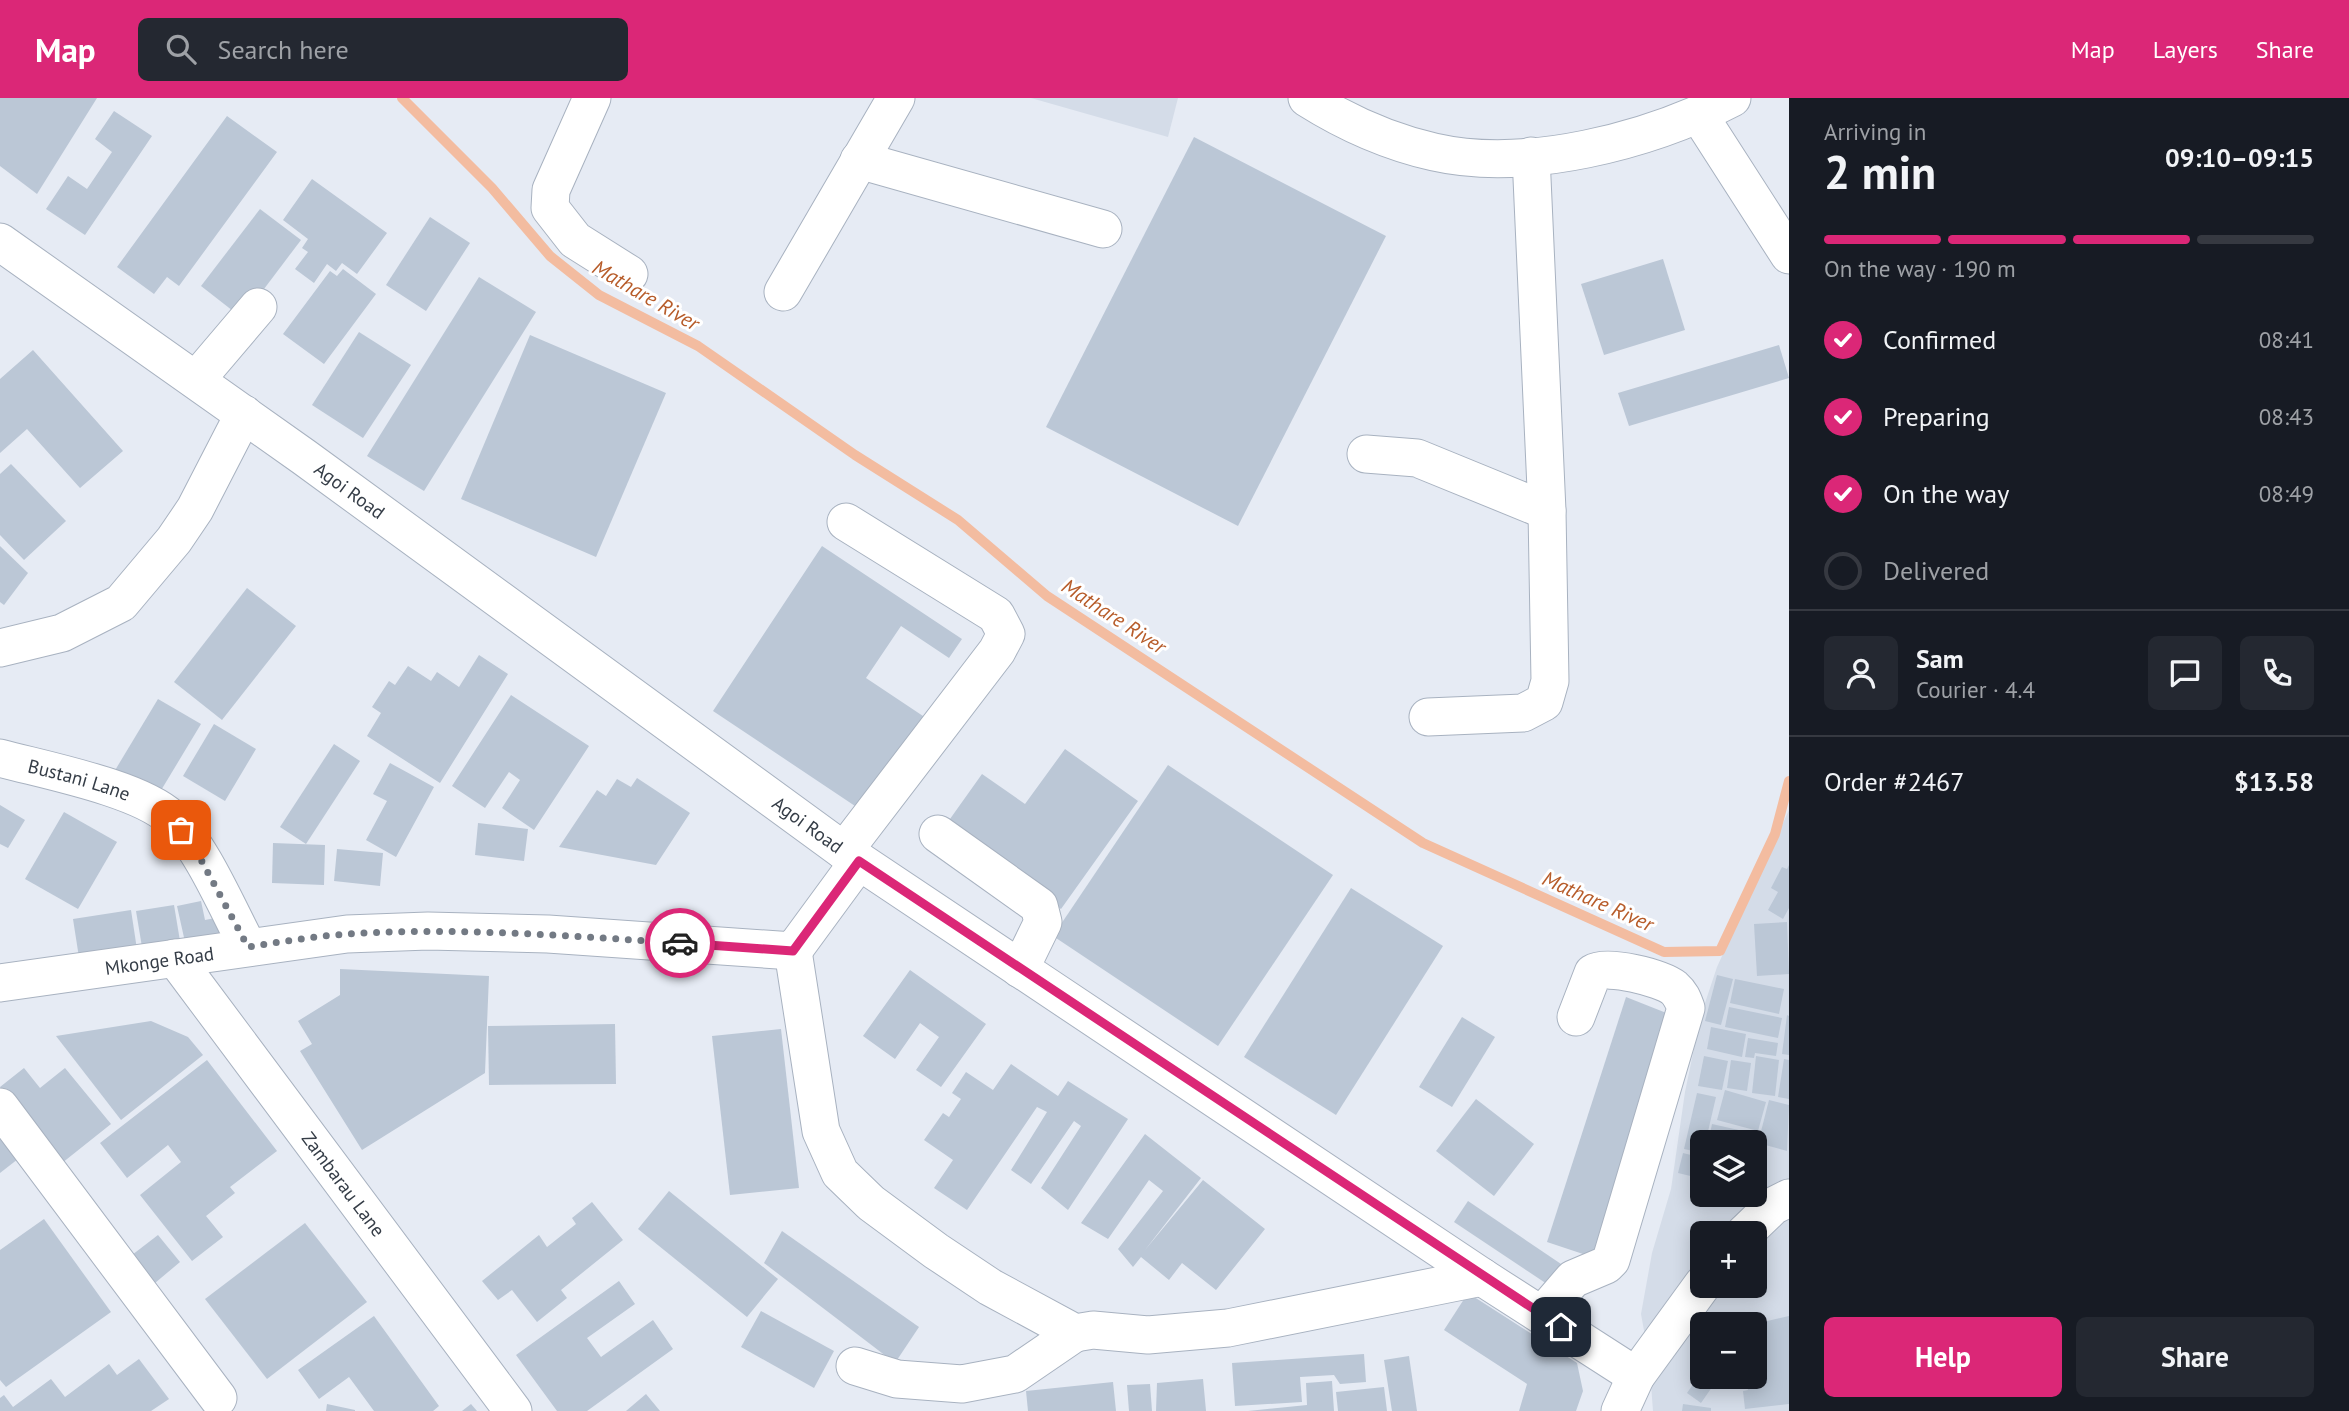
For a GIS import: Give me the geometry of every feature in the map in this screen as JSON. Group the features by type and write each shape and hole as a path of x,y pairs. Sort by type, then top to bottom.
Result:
{"street":[{"path":"592,98 551,190 550,208 575,240 629,274"},
{"path":"783,292 896,98"},
{"path":"1307,98 1329,112 1382,135 1434,152 1486,158 1531,156 1658,131 1732,98"},
{"path":"1699,115 1789,255"},
{"path":"1428,717 1523,713 1544,702 1550,681 1547,511 1531,156"},
{"path":"859,160 1103,229"},
{"name":"Agoi Road","path":"0,242 244,414 852,856 1482,1277 1636,1376"},
{"path":"196,380 258,307"},
{"path":"0,648 62,633 121,603 174,540 195,509 244,414"},
{"path":"1366,454 1417,457 1547,511"},
{"path":"846,522 996,615 1006,634 997,651 852,856 793,951 821,1131 840,1173 871,1203 990,1287 1075,1333"},
{"name":"Bustani Lane","path":"0,758 88,781 133,797 171,817 192,843 248,947"},
{"path":"938,834 1039,906 1043,922 1020,969"},
{"name":"Mkonge Road","path":"0,983 346,934 428,931 548,934 793,951"},
{"name":"Zambarau Lane","path":"175,958 513,1411"},
{"path":"1542,1315 1573,1279 1606,1265 1611,1260 1686,1008 1683,998 1669,985 1610,968 1593,973 1576,1017"},
{"path":"0,1107 218,1398"},
{"path":"1757,1221 1773,1206 1789,1198"},
{"path":"855,1366 897,1380 962,1384 1015,1374 1075,1333 1093,1330 1148,1335 1228,1328 1482,1277"},
{"path":"1619,1411 1636,1376 1693,1298"}],"shaded area":[{"path":"1031,98 1178,98 1168,137"},
{"path":"1789,810 1789,1411 1653,1411 1649,1358 1641,1314 1652,1253 1671,1189 1685,1092 1701,1015 1717,967"}],"building":[{"path":"0,98 97,98 37,194 0,166"},
{"path":"114,111 152,136 85,235 46,209 68,176 87,189 112,152 95,139"},
{"path":"227,116 277,152 179,286 167,277 154,294 117,267"},
{"path":"1194,137 1386,236 1238,526 1046,427"},
{"path":"312,179 387,233 357,274 342,263 336,271 327,264 314,283 295,269 308,252 302,248 308,239 283,220"},
{"path":"260,209 301,240 242,318 201,286"},
{"path":"430,217 470,243 426,311 386,285"},
{"path":"1663,259 1685,330 1604,355 1581,284"},
{"path":"343,269 376,294 324,364 283,334 330,271 337,276"},
{"path":"479,277 536,312 424,491 367,456"},
{"path":"359,332 411,365 363,438 312,405"},
{"path":"530,335 666,393 596,557 461,499"},
{"path":"1779,345 1789,378 1629,426 1618,393"},
{"path":"33,350 123,451 80,488 27,429 0,453 0,379"},
{"path":"11,464 66,521 24,560 0,535 0,474"},
{"path":"0,546 28,573 4,605 0,602"},
{"path":"822,546 962,639 949,658 901,626 866,678 926,718 861,810 713,711"},
{"path":"247,588 296,626 222,720 174,682"},
{"path":"479,655 508,674 440,783 367,736 381,713 372,707 389,681 395,685 408,666 431,681 437,672 459,687"},
{"path":"511,695 589,746 534,830 502,808 520,780 509,772 485,808 452,786"},
{"path":"158,699 201,724 157,797 114,772"},
{"path":"214,724 256,749 225,801 183,776"},
{"path":"334,744 360,761 306,844 280,827"},
{"path":"1065,749 1138,801 1061,909 945,826 982,774 1025,804"},
{"path":"390,763 434,787 396,857 366,840 387,801 373,794"},
{"path":"1168,765 1333,875 1218,1046 1053,936"},
{"path":"637,778 690,813 656,865 559,847 597,790 606,796 617,779 631,787"},
{"path":"0,805 25,820 8,848 0,844"},
{"path":"64,812 117,842 78,909 25,879"},
{"path":"478,823 528,829 524,861 475,855"},
{"path":"273,843 325,845 324,885 272,883"},
{"path":"337,849 383,853 380,886 334,881"},
{"path":"1789,865 1789,908 1783,919 1768,910 1778,892 1771,888 1782,867 1787,869"},
{"path":"1351,888 1443,946 1336,1115 1244,1057"},
{"path":"201,901 205,920 226,916 230,933 185,942 177,906"},
{"path":"174,905 181,947 143,953 136,911"},
{"path":"131,910 138,956 80,964 73,919"},
{"path":"1787,922 1789,974 1757,976 1754,924"},
{"path":"340,969 489,976 485,1073 362,1150 300,1051 312,1044 298,1021 340,995"},
{"path":"910,970 986,1024 941,1087 916,1070 939,1037 920,1023 895,1059 863,1036"},
{"path":"1717,975 1733,979 1721,1025 1705,1021"},
{"path":"1735,979 1784,989 1779,1014 1730,1003"},
{"path":"1626,997 1679,1018 1607,1262 1547,1242"},
{"path":"1729,1007 1782,1018 1778,1038 1725,1027"},
{"path":"1787,1015 1789,1016 1789,1055 1782,1054"},
{"path":"1462,1017 1495,1037 1452,1107 1419,1087"},
{"path":"151,1021 188,1037 203,1055 121,1120 56,1036"},
{"path":"615,1024 616,1084 489,1085 488,1026"},
{"path":"1711,1027 1746,1034 1742,1057 1707,1049"},
{"path":"781,1029 799,1188 730,1195 712,1036"},
{"path":"1748,1038 1778,1043 1776,1056 1755,1053 1754,1058 1745,1057"},
{"path":"1704,1056 1728,1061 1722,1090 1698,1086"},
{"path":"1756,1056 1779,1060 1775,1096 1752,1093"},
{"path":"1784,1059 1789,1060 1789,1099 1778,1097"},
{"path":"207,1060 277,1151 230,1187 235,1193 206,1216 223,1237 192,1261 140,1195 181,1162 168,1145 127,1178 100,1143"},
{"path":"1731,1060 1751,1063 1747,1091 1727,1088"},
{"path":"1011,1064 1058,1096 1068,1081 1128,1119 1068,1210 1041,1188 1081,1126 1074,1121 1031,1184 1011,1170 1047,1112 1037,1107 967,1210 934,1188 953,1160 924,1140 943,1113 949,1117 961,1099 952,1093 966,1072 993,1090"},
{"path":"24,1068 40,1088 65,1068 111,1124 62,1163 0,1087"},
{"path":"1725,1090 1766,1102 1758,1130 1717,1120"},
{"path":"1697,1093 1716,1097 1708,1130 1690,1130 1690,1150 1684,1149"},
{"path":"1476,1099 1534,1144 1494,1196 1436,1151"},
{"path":"1769,1100 1789,1105 1787,1151 1767,1145 1767,1130 1761,1130"},
{"path":"1712,1124 1739,1130 1711,1130"},
{"path":"1145,1134 1201,1178 1145,1250 1203,1180 1265,1229 1216,1290 1182,1263 1169,1280 1141,1257 1133,1267 1118,1249 1163,1191 1149,1180 1108,1239 1081,1223"},
{"path":"0,1137 18,1159 0,1173"},
{"path":"1683,1153 1690,1155 1690,1176 1678,1173"},
{"path":"669,1191 778,1279 747,1317 638,1229"},
{"path":"1468,1201 1567,1268 1553,1288 1454,1222"},
{"path":"592,1202 623,1240 561,1290 567,1298 537,1322 512,1290 498,1300 482,1281 539,1235 547,1247 576,1224 572,1218"},
{"path":"44,1219 111,1312 6,1387 0,1380 0,1250"},
{"path":"305,1223 367,1302 267,1379 205,1299"},
{"path":"782,1231 919,1327 895,1363 764,1263"},
{"path":"158,1235 180,1262 155,1283 132,1255"},
{"path":"619,1281 635,1304 587,1338 601,1357 653,1320 673,1349 587,1411 557,1411 516,1355"},
{"path":"1468,1293 1577,1363 1583,1391 1576,1411 1519,1411 1527,1384 1444,1330"},
{"path":"761,1311 834,1351 814,1388 741,1347"},
{"path":"374,1316 439,1406 433,1411 374,1411 349,1377 319,1399 298,1370"},
{"path":"1789,1316 1789,1404 1745,1409 1743,1391 1767,1389 1767,1321"},
{"path":"1364,1354 1366,1382 1340,1384 1334,1375 1300,1377 1302,1402 1235,1406 1232,1363"},
{"path":"1409,1356 1417,1411 1392,1411 1384,1360"},
{"path":"139,1359 169,1399 151,1411 0,1411 0,1398 4,1395 13,1407 51,1379 65,1397 109,1364 117,1375"},
{"path":"1203,1379 1206,1411 1156,1411 1157,1383"},
{"path":"1332,1381 1334,1411 1248,1411 1307,1405 1306,1383"},
{"path":"1113,1382 1116,1411 1028,1411 1026,1391"},
{"path":"1150,1384 1152,1411 1129,1411 1127,1385"},
{"path":"1384,1387 1387,1411 1338,1411 1336,1392"},
{"path":"1690,1389 1711,1389 1701,1403 1687,1393"},
{"path":"646,1394 660,1411 626,1411"},
{"path":"327,1404 355,1410 355,1411 326,1411"},
{"path":"471,1404 477,1411 462,1411"},
{"path":"1683,1404 1711,1408 1711,1411 1682,1411"}],"waterway":[{"name":"Mathare River","path":"402,98 492,188 550,256 599,295 698,346 855,455 958,520 1047,596 1423,843 1664,952 1720,951 1775,834 1789,781"}],"way so far":[{"path":"181,830 192,843 248,947 346,934 428,931 548,934 680,943"}],"route":[{"path":"680,943 793,951 859,861 1561,1327"}]}
